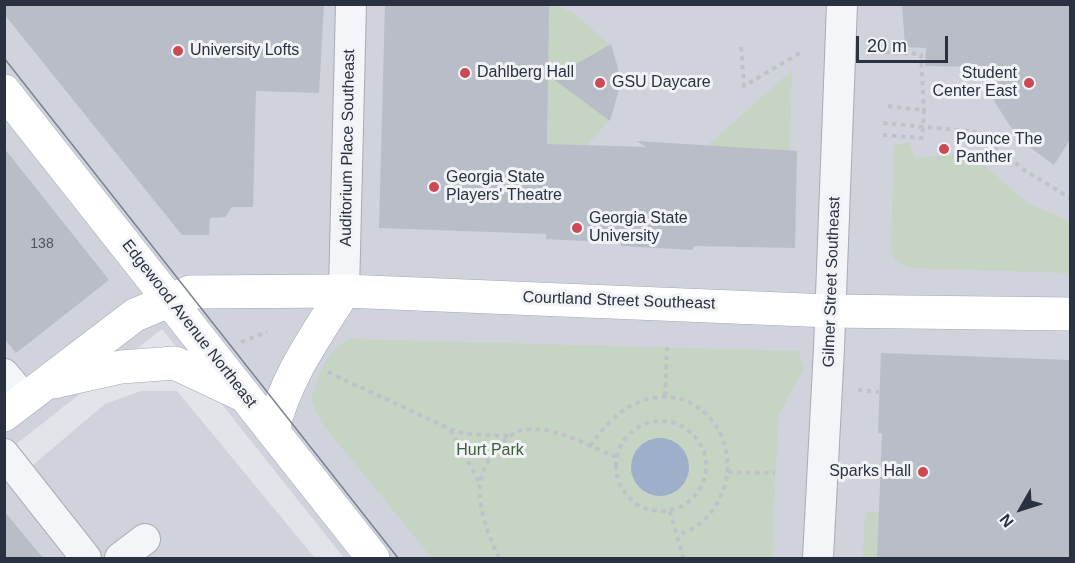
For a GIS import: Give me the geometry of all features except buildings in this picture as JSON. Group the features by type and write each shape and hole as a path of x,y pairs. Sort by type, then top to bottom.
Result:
{"main road":[{"name":"Edgewood Avenue Northeast","path":"4,90 373,558"},
{"name":"Courtland Street Southeast","path":"24,400 135,315 190,292 344,291 830,311 1071,314"},
{"path":"273,430 278,406 300,359 344,291"},
{"path":"24,400 121,367 175,363 247,397"}],"street":[{"name":"Auditorium Place Southeast","path":"344,291 351,4"},
{"name":"Gilmer Street Southeast","path":"818,558 842,4"},
{"path":"4,374 24,400"},
{"path":"4,454 86,558"},
{"path":"120,558 145,539"}],"path":[{"path":"741,47 744,86 800,53"},
{"path":"882,135 922,138 924,110 921,54 885,52"},
{"path":"885,106 924,110"},
{"path":"884,123 978,132 1024,170 1071,198"},
{"path":"240,342 267,332"},
{"path":"665,396 667,347"},
{"path":"321,369 465,434 509,436 525,430 551,432 573,437 616,457"},
{"path":"858,390 879,392"},
{"path":"590,446 606,426 629,407 665,396 686,401 702,410 715,423 725,443 730,461 722,494 704,520 678,535"},
{"path":"658,421 672,422 686,429 697,439 704,452 706,467 703,483 690,501 670,511 655,512 640,507 628,498 616,471 616,457 621,443 643,424 658,421"},
{"path":"450,429 480,483"},
{"path":"499,558 483,521 480,483 485,464 509,436"},
{"path":"728,472 775,473"},
{"path":"670,511 683,558"}],"shaded area":[{"name":"Georgia State University","path":"5,5 1070,5 1070,558 344,558 162,329 5,453"},
{"path":"141,391 177,391 315,558 5,558 5,485 33,465 105,404"}],"green space":[{"path":"549,5 565,9 573,14 609,45 582,61 578,97 609,120 587,145 546,152"},
{"path":"792,70 790,151 709,147 708,145"},
{"path":"909,142 915,158 942,155 973,156 1029,204 1070,221 1070,273 912,268 897,261 892,254 891,245 894,146"},
{"name":"Hurt Park","path":"348,339 798,351 804,368 778,416 772,558 432,558 321,422 311,399 328,358"},
{"path":"865,512 879,512 877,558 863,558"}],"water":[{"path":"660,438 676,443 684,451 689,467 684,483 676,491 660,496 644,491 636,483 631,467 636,451 644,443"}],"tram line":[{"path":"4,58 398,558"}],"place":[{"name":"University Lofts","path":"178,51"},
{"name":"Dahlberg Hall","path":"465,73"},
{"name":"GSU Daycare","path":"600,83"},
{"name":"Student Center East","path":"1029,83"},
{"name":"Pounce The Panther","path":"944,149"},
{"name":"Georgia State Players' Theatre","path":"434,187"},
{"name":"Georgia State University","path":"577,228"},
{"name":"Sparks Hall","path":"923,472"}]}
